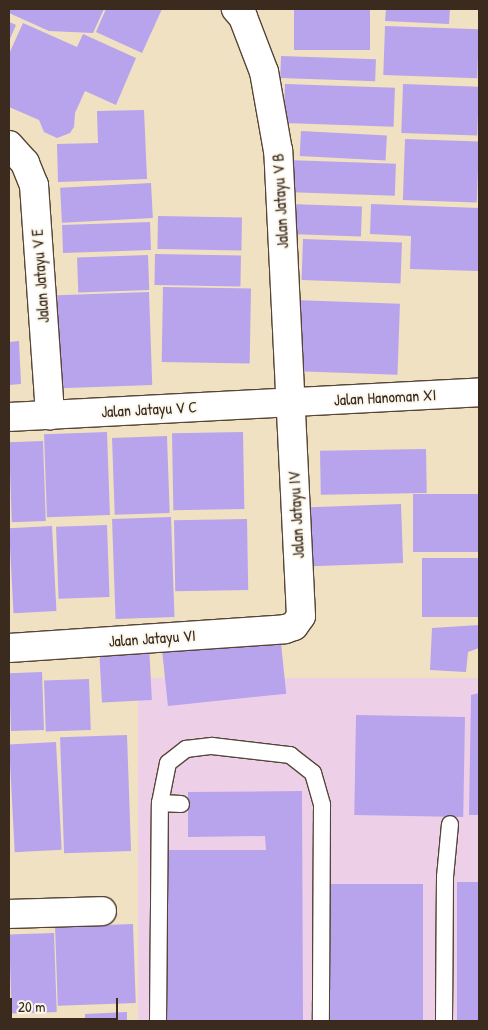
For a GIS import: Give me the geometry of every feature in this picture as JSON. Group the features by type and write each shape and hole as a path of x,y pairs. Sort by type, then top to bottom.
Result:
{"street":[{"name":"Jalan Jatayu V B","path":"236,9 243,17 264,72 278,151 290,401"},
{"name":"Jalan Jatayu V E","path":"9,145 25,163 34,185 50,415"},
{"name":"Jalan Hanoman XI","path":"290,401 479,392"},
{"name":"Jalan Jatayu V C","path":"9,417 290,401"},
{"name":"Jalan Jatayu IV","path":"290,401 301,608 301,616 294,626"},
{"name":"Jalan Jatayu VI","path":"9,648 285,629 294,626"},
{"path":"9,914 102,911"}],"lane":[{"path":"158,1021 160,803 168,763 186,749 212,746 290,755 313,773 322,805 321,1021"},
{"path":"160,803 181,804"},
{"path":"444,1021 445,876 450,824"}],"shaded area":[{"path":"138,678 479,678 479,1021 138,1021"}],"building":[{"path":"9,9 104,9 93,33 49,31 9,13"},
{"path":"106,9 162,9 142,53 96,32"},
{"path":"294,9 370,9 370,50 294,50"},
{"path":"386,9 450,9 449,24 385,21"},
{"path":"9,22 16,25 9,41"},
{"path":"23,23 77,47 83,34 136,58 116,105 85,91 75,113 74,127 70,133 57,138 44,132 39,120 9,107 9,54"},
{"path":"385,26 479,29 477,78 383,75"},
{"path":"281,56 376,59 375,81 280,78"},
{"path":"285,84 395,88 394,127 284,123"},
{"path":"403,84 479,87 477,136 401,133"},
{"path":"144,110 147,179 58,182 57,144 98,143 97,111"},
{"path":"301,131 387,136 386,160 300,156"},
{"path":"405,139 479,142 477,203 403,200"},
{"path":"286,160 396,164 395,196 285,192"},
{"path":"151,183 153,218 62,223 60,188"},
{"path":"290,204 362,207 361,236 289,234"},
{"path":"371,204 479,208 479,271 410,269 411,236 370,234"},
{"path":"158,216 242,217 241,250 157,249"},
{"path":"150,222 151,250 63,253 62,225"},
{"path":"303,239 402,242 401,283 302,280"},
{"path":"155,254 241,256 240,286 154,285"},
{"path":"148,255 149,290 78,292 77,257"},
{"path":"163,287 251,289 250,364 162,362"},
{"path":"149,292 152,385 60,388 57,295"},
{"path":"294,300 400,304 397,375 292,371"},
{"path":"19,341 21,384 9,385 9,342"},
{"path":"107,432 110,515 47,517 44,434"},
{"path":"243,432 244,509 173,510 172,433"},
{"path":"167,436 170,513 115,515 112,438"},
{"path":"43,441 46,521 12,522 9,442"},
{"path":"426,449 427,493 321,495 320,451"},
{"path":"413,494 479,494 479,552 413,552"},
{"path":"401,504 403,563 311,566 309,507"},
{"path":"171,517 174,617 116,619 112,519"},
{"path":"247,519 248,590 175,591 174,520"},
{"path":"107,525 110,597 59,599 56,527"},
{"path":"52,526 56,611 14,613 9,528"},
{"path":"422,558 479,558 479,617 422,617"},
{"path":"479,625 479,648 468,652 466,672 430,670 432,628"},
{"path":"280,634 286,694 168,706 162,646"},
{"path":"149,645 152,700 102,703 99,648"},
{"path":"42,672 44,730 11,731 9,673"},
{"path":"89,679 91,730 46,732 44,681"},
{"path":"479,693 479,815 469,815 471,695"},
{"path":"356,715 465,717 463,817 354,815"},
{"path":"127,735 131,851 64,853 60,737"},
{"path":"56,742 62,850 15,852 9,744"},
{"path":"302,791 303,1021 160,1021 159,850 266,850 265,836 188,837 188,792"},
{"path":"457,882 479,882 479,1021 457,1021"},
{"path":"324,884 423,884 423,1021 324,1021"},
{"path":"133,924 136,1003 58,1006 55,927"},
{"path":"54,933 57,1012 12,1014 9,935"},
{"path":"127,1012 127,1021 85,1021 85,1014"}]}
